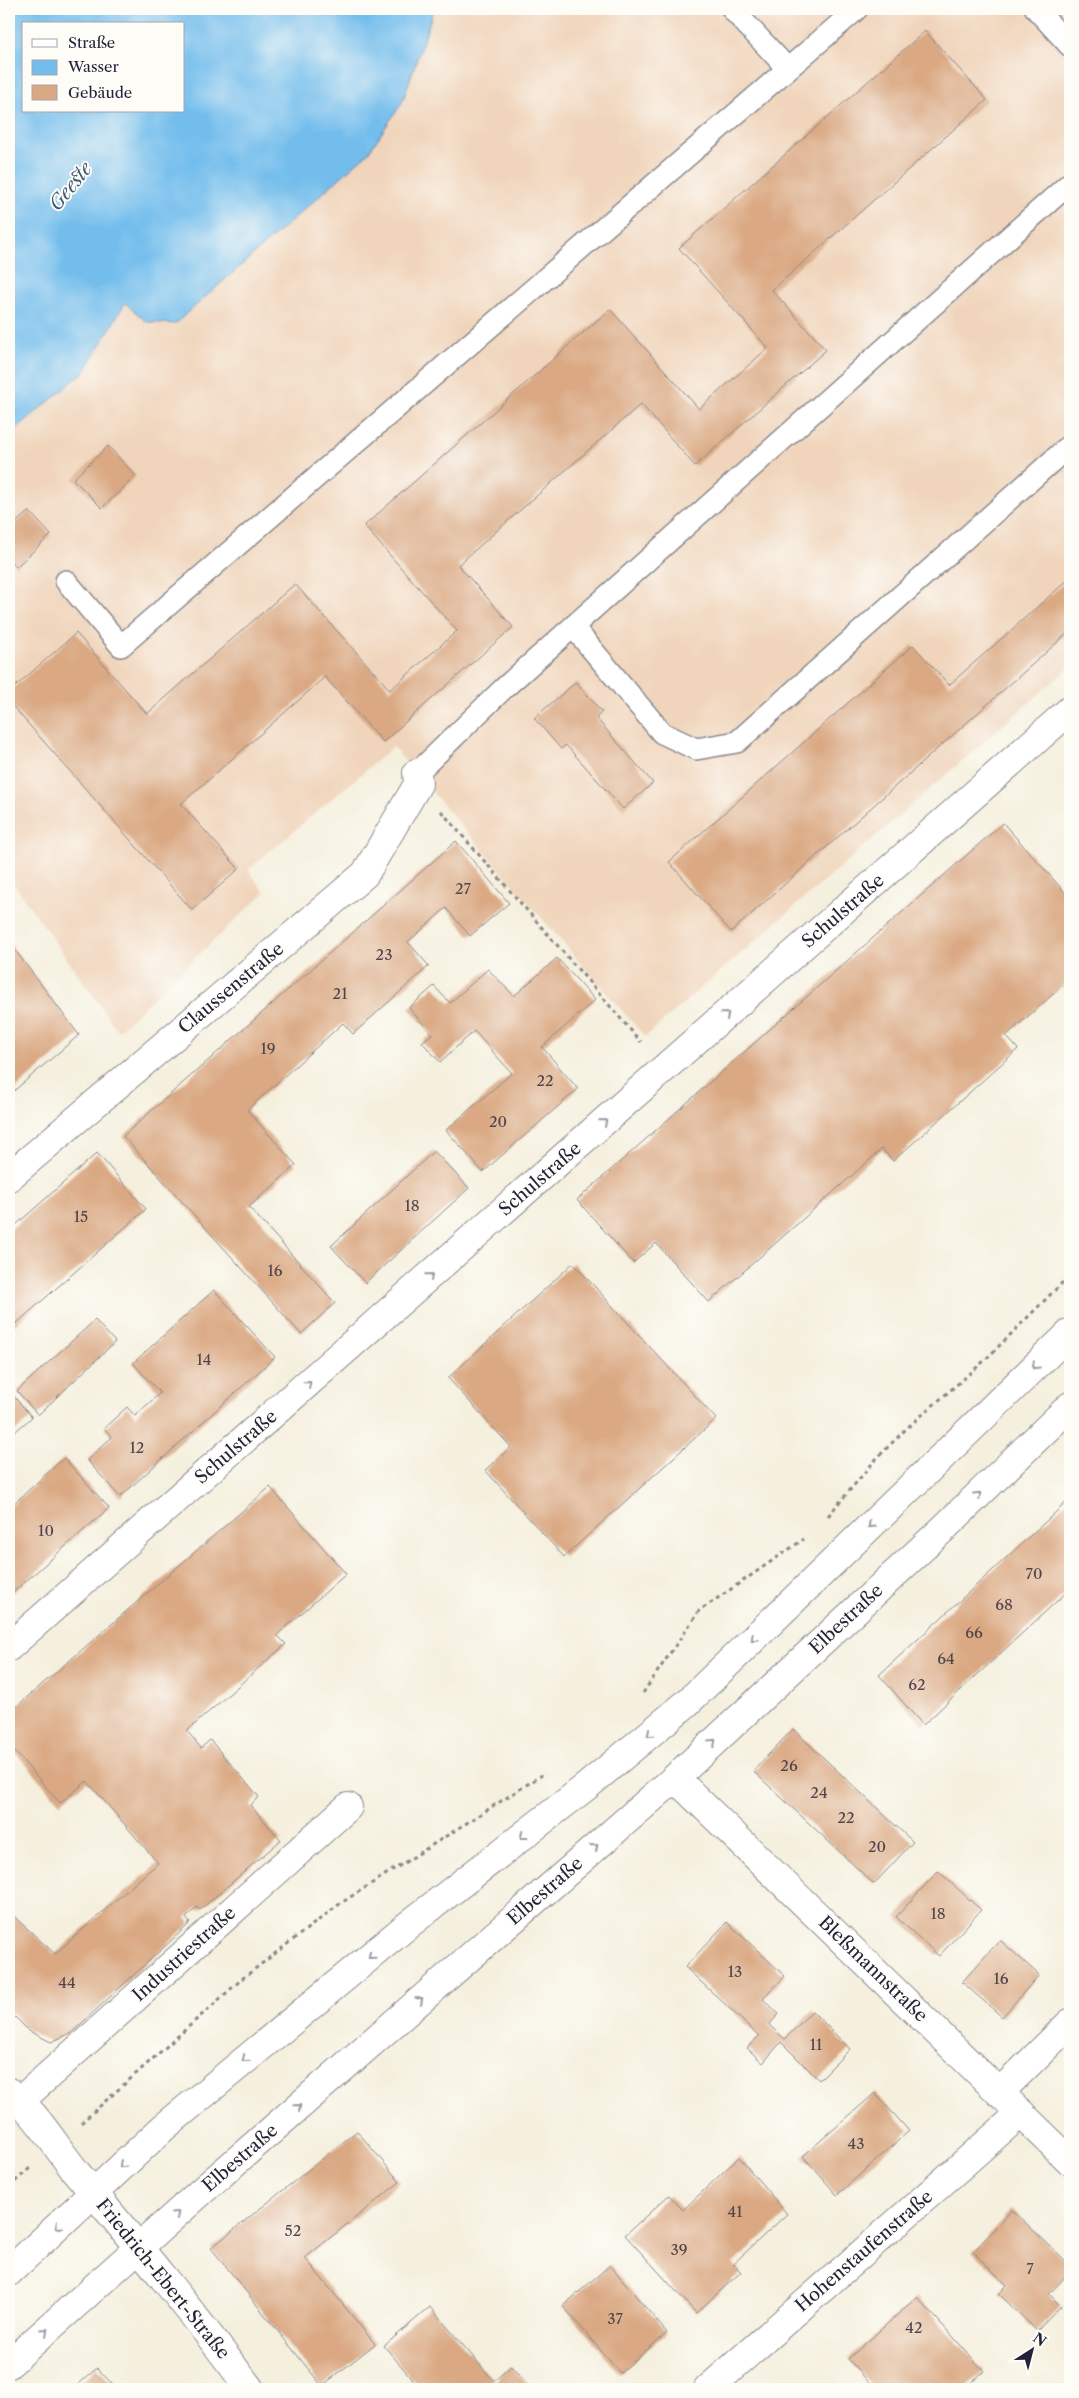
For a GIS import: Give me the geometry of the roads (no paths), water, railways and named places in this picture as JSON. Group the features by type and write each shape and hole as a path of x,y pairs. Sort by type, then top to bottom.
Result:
{"street":[{"name":"Schulstraße","path":"9,1647 1070,710"},
{"name":"Claussenstraße","path":"9,1177 365,874 418,778"},
{"path":"9,2272 163,2128 408,1925 587,1786 687,1703 1070,1333"},
{"name":"Elbestraße","path":"9,2364 139,2246 675,1778 943,1529 1070,1406"},
{"name":"Bleßmannstraße","path":"675,1778 1070,2161"},
{"name":"Industriestraße","path":"15,2096 348,1807"},
{"path":"1000,2092 1070,2023"},
{"name":"Friedrich-Ebert-Straße","path":"15,2096 139,2246 250,2389"},
{"name":"Hohenstaufenstraße","path":"708,2389 1021,2113"}],"lane":[{"path":"732,9 787,68"},
{"path":"66,581 121,646 857,9"},
{"path":"1043,12 1070,46"},
{"path":"418,778 503,690 1070,182"},
{"path":"574,628 662,733 696,749 737,742 1070,445"}],"water":[{"name":"Geeste","path":"9,9 434,9 402,103 368,153 175,324 147,322 125,303 85,371 9,435"}]}
